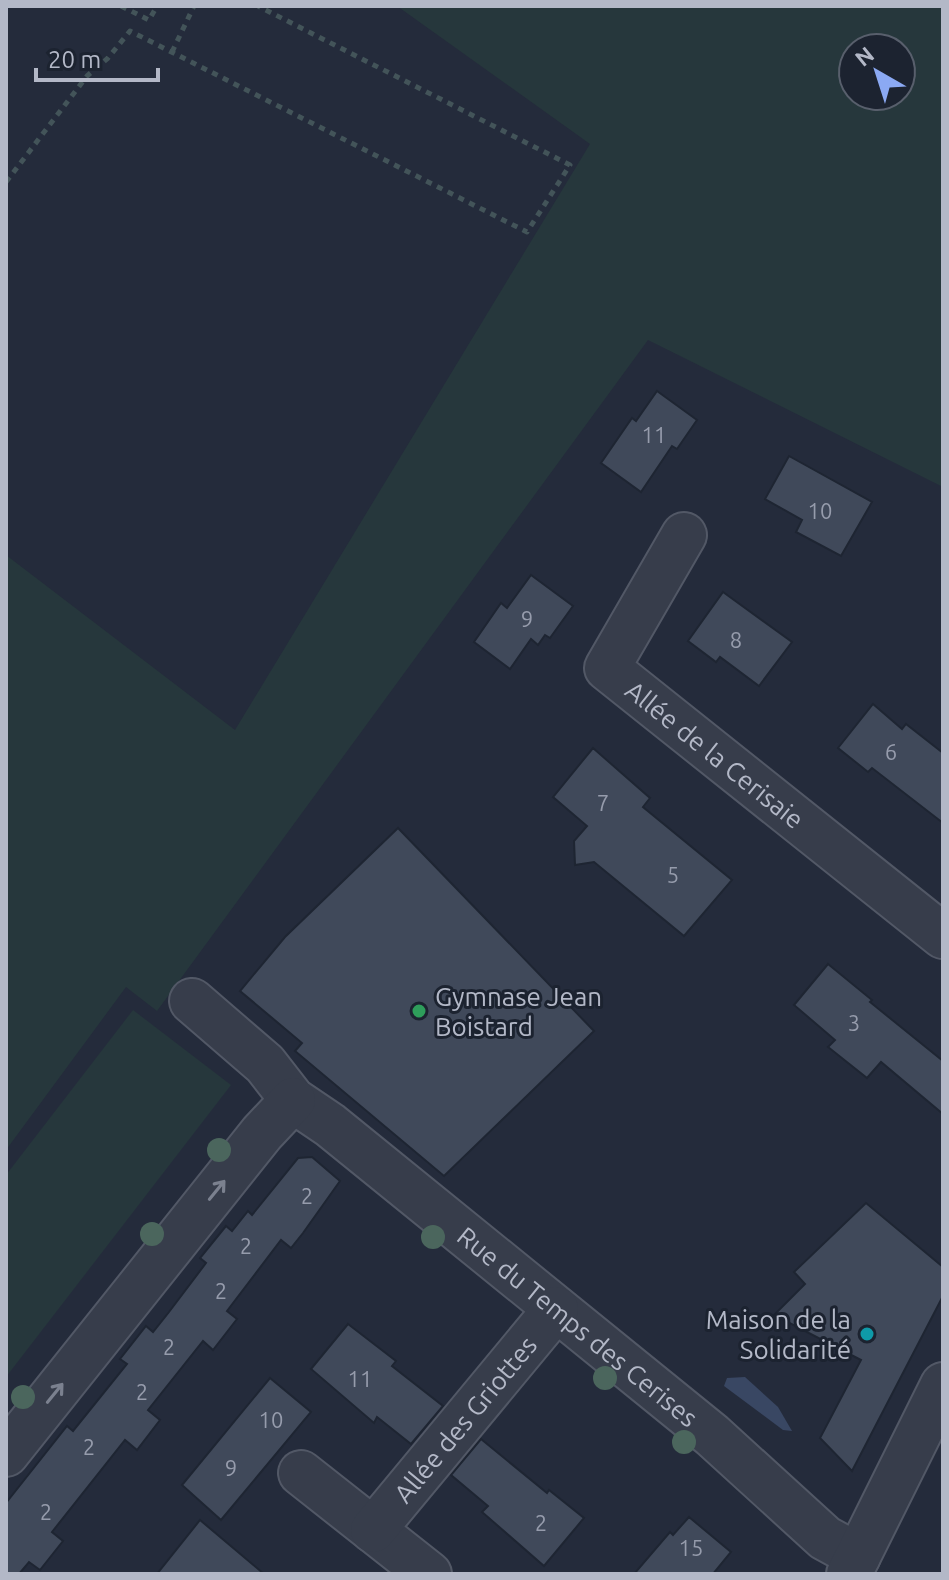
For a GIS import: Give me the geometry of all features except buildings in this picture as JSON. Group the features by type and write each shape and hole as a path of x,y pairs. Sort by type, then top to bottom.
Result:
{"street":[{"name":"Allée de la Cerisaie","path":"684,535 607,668 943,936"},
{"name":"Rue du Temps des Cerises","path":"192,1001 265,1064 293,1100 330,1125 712,1435 853,1565"},
{"path":"6,1454 262,1133 293,1100"},
{"name":"Allée des Griottes","path":"373,1530 556,1309"},
{"path":"853,1565 943,1385"},
{"path":"301,1473 429,1574"}],"path":[{"path":"121,6 149,20 157,6"},
{"path":"172,52 194,6"},
{"path":"6,182 87,76 108,58 130,31 527,232 570,165 258,6"}],"shaded area":[{"path":"397,6 943,6 943,487 648,340 157,1011 126,987 6,1150 6,555 235,730 590,144"},
{"path":"133,1010 231,1085 6,1377 6,1175"}],"water":[{"path":"745,1377 778,1407 792,1431 783,1430 724,1386 727,1378"}],"place":[{"name":"Gymnase Jean Boistard","path":"419,1011"},
{"name":"Maison de la Solidarité","path":"867,1334"}]}
